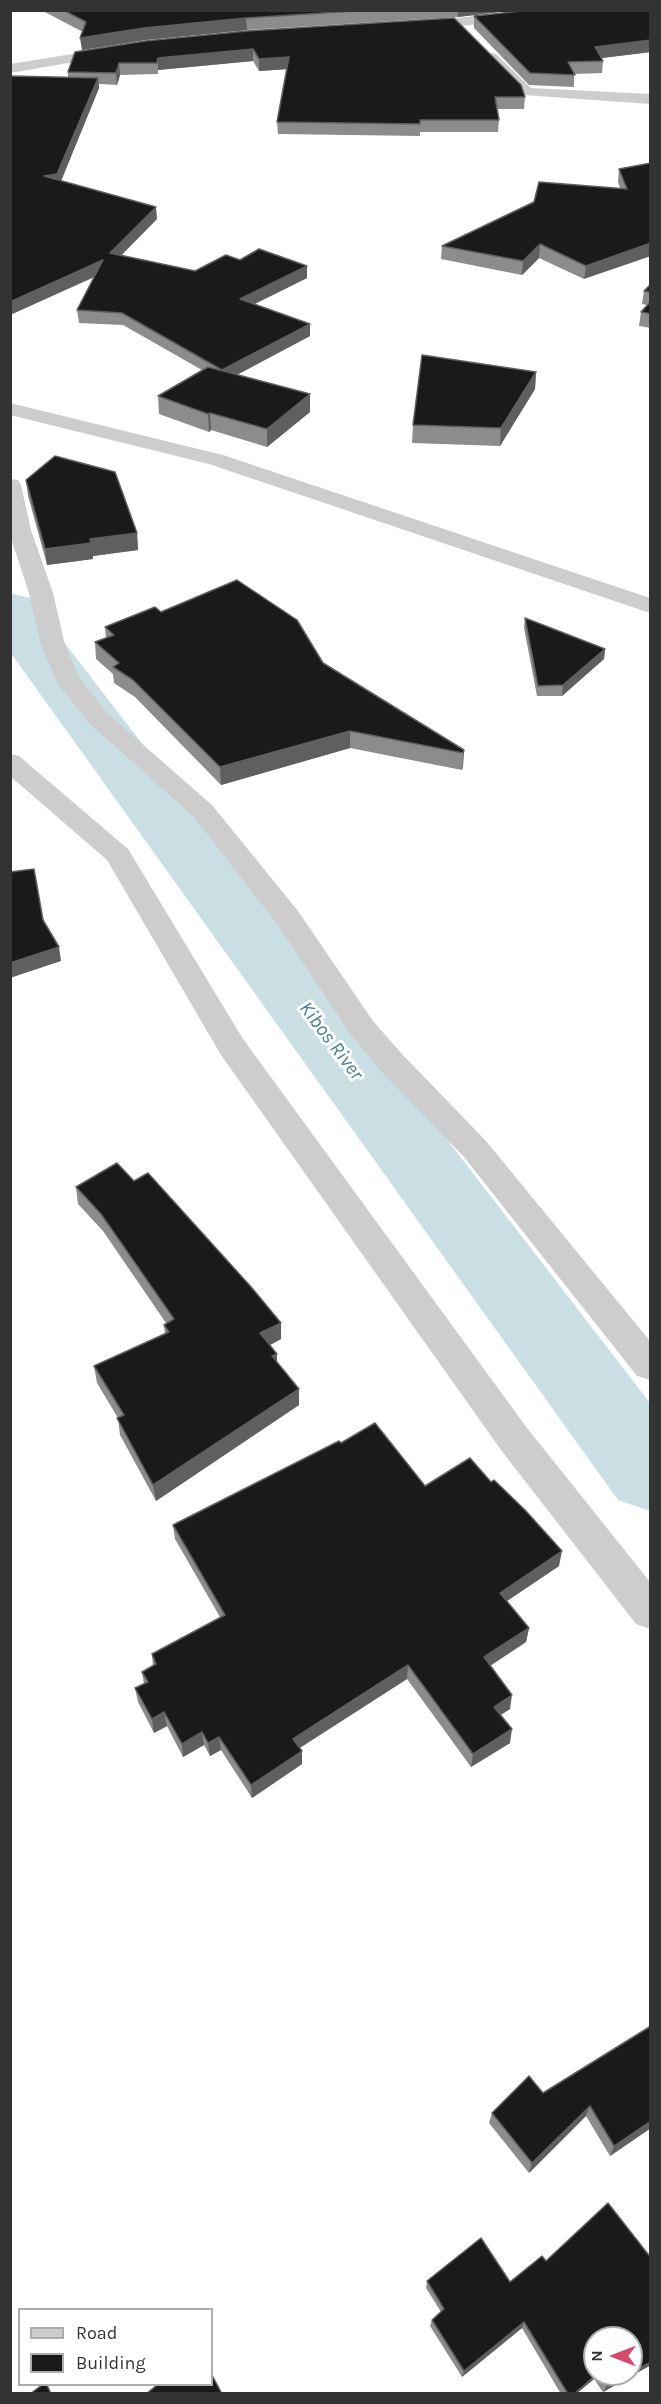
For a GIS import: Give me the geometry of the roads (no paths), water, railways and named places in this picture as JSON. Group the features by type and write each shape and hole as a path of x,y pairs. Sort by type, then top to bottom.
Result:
{"street":[{"path":"400,27 590,10"},
{"path":"459,23 523,90 651,99"},
{"path":"10,69 134,48"},
{"path":"10,408 216,459 651,606"},
{"path":"10,484 20,530 41,593 53,645 67,679 98,718 203,811 288,918 362,1028 391,1062 475,1149 651,1366"},
{"path":"10,762 118,855 232,1047 514,1439 651,1611"}],"waterway":[{"name":"Kibos River","path":"10,610 650,1472"}]}
